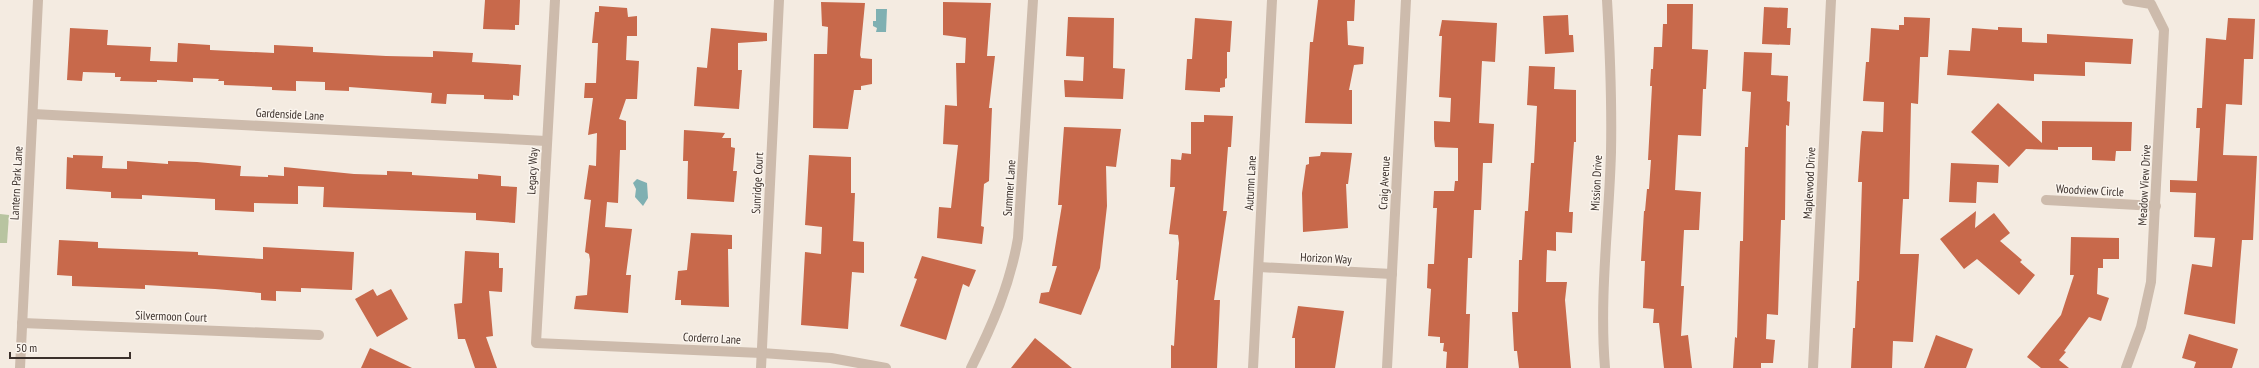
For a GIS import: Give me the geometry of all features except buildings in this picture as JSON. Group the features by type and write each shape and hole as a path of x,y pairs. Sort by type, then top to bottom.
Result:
{"street":[{"name":"Lantern Park Lane","path":"20,368 38,0"},
{"name":"Legacy Way","path":"536,343 555,0"},
{"name":"Sunridge Court","path":"760,368 779,0"},
{"name":"Summer Lane","path":"971,368 1002,302 1012,270 1018,238 1032,0"},
{"name":"Autumn Lane","path":"1253,368 1272,0"},
{"name":"Craig Avenue","path":"1387,368 1406,0"},
{"name":"Mission Drive","path":"1605,368 1602,328 1611,152 1611,64 1607,0"},
{"name":"Maplewood Drive","path":"1813,368 1831,0"},
{"name":"Meadow View Drive","path":"2126,368 2141,327 2151,282 2164,30 2150,4 2127,0"},
{"name":"Gardenside Lane","path":"33,114 546,141"},
{"name":"Woodview Circle","path":"2046,200 2156,206"},
{"name":"Horizon Way","path":"1259,267 1392,274"},
{"name":"Silvermoon Court","path":"22,323 319,335"},
{"name":"Corderro Lane","path":"536,343 761,353 831,358 886,368"}],"green space":[{"path":"0,214 9,215 7,243 0,243"}],"water":[{"path":"876,9 887,9 886,32 876,32 877,28 873,26 873,21 876,21"},
{"path":"637,179 647,183 648,198 643,206 635,197 636,189 633,183"}]}
